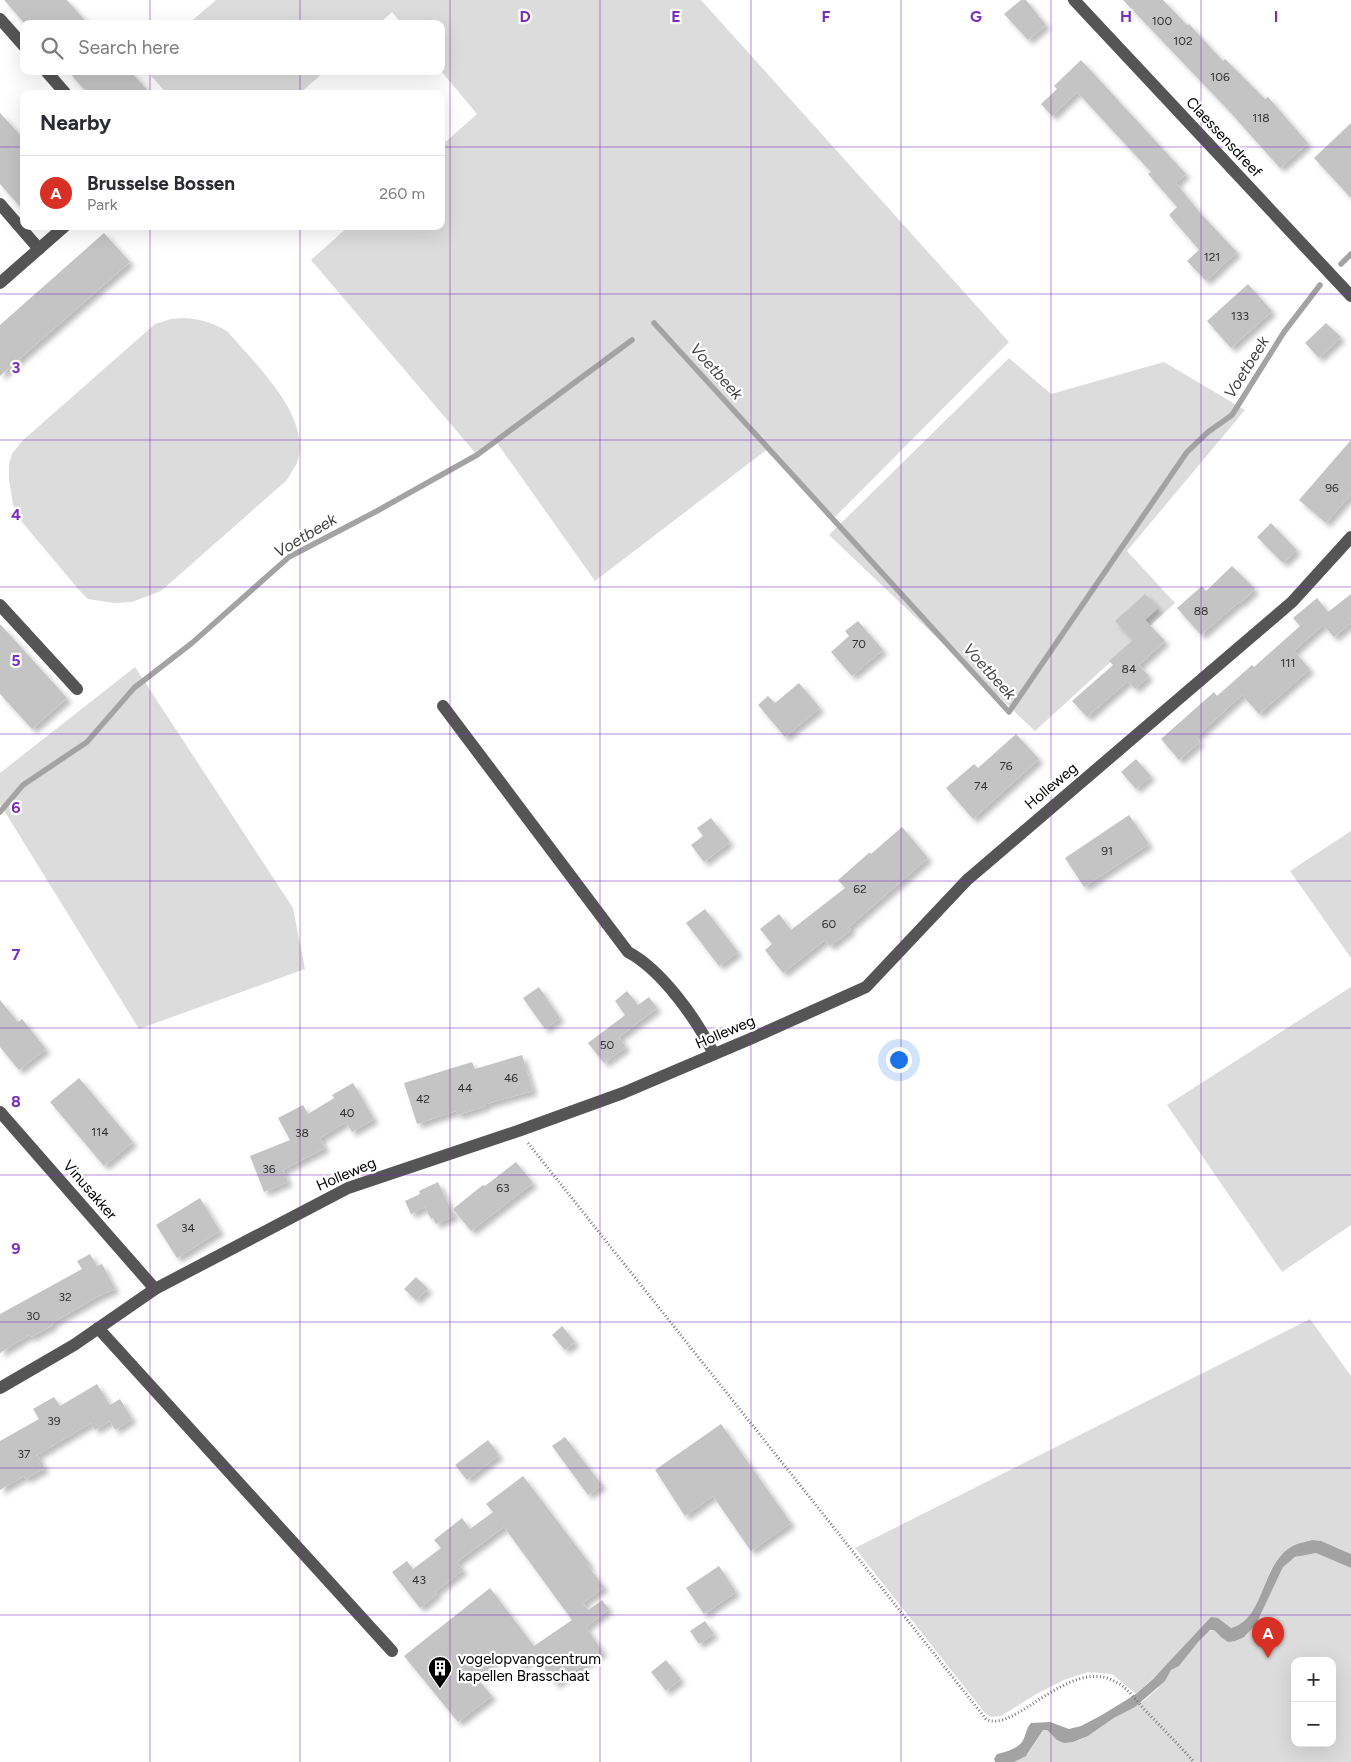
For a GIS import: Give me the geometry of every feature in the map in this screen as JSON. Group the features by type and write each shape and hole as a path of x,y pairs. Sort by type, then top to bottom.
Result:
{"street":[{"name":"Claessensdreef","path":"1074,0 1351,296"},
{"path":"0,19 20,42"},
{"path":"49,75 63,90"},
{"path":"0,204 20,227"},
{"path":"23,230 39,249"},
{"path":"0,283 60,230"},
{"name":"Holleweg","path":"0,1388 74,1345 155,1289 348,1188 518,1131 623,1093 866,988 967,880 1292,602 1351,537"},
{"path":"0,605 77,689"},
{"path":"443,706 628,952 658,974 704,1034 714,1054"},
{"name":"Vinusakker","path":"0,1112 155,1289"},
{"path":"98,1328 392,1651"}],"path":[{"path":"518,1131 986,1719 995,1722 1009,1718 1058,1688 1084,1678 1108,1678 1130,1692 1194,1762"}],"shaded area":[{"path":"216,0 701,0 1009,342 835,517 769,448 595,581 495,440 477,455 311,260 345,230 445,230 445,142 477,114 444,75 445,20 399,20 392,12 383,20 193,20"},
{"path":"150,75 320,75 304,90 164,90"},
{"path":"184,318 207,322 228,332 266,375 279,392 297,428 300,445 297,463 287,480 161,591 132,602 114,603 88,599 22,522 13,505 9,479 9,464 12,454 21,442 155,324 171,319"},
{"path":"1009,358 1051,394 1164,362 1245,410 1127,551 1175,603 1035,731 829,535"},
{"path":"135,667 293,908 305,969 139,1029 0,804 0,773"},
{"path":"1351,831 1351,958 1290,871"},
{"path":"1351,987 1351,1225 1282,1272 1167,1105"},
{"path":"1310,1319 1351,1376 1351,1554 1333,1546 1282,1554 1270,1571 1256,1606 1246,1620 1231,1628 1218,1618 1136,1694 1112,1674 1088,1672 1064,1680 1038,1693 1001,1716 991,1717 985,1713 855,1548"},
{"path":"1312,1540 1321,1541 1351,1554 1351,1568 1316,1553 1295,1557 1283,1567 1256,1624 1244,1637 1228,1642 1214,1630 1210,1630 1179,1666 1171,1670 1165,1681 1135,1707 1114,1718 1088,1736 1073,1742 1064,1743 1057,1740 1047,1730 1043,1730 1026,1756 1014,1762 995,1762 994,1759 997,1754 1011,1750 1020,1744 1031,1723 1050,1722 1069,1729 1081,1726 1136,1694 1153,1679 1211,1617 1218,1618 1231,1628 1242,1623 1251,1614 1274,1565 1282,1554 1295,1545"},
{"path":"1316,1553 1351,1568 1351,1762 1014,1762 1028,1754 1043,1730 1047,1730 1063,1741 1071,1742 1086,1737 1142,1702 1161,1685 1171,1670 1181,1664 1200,1638 1210,1631 1214,1630 1228,1641 1267,1600 1283,1567 1288,1561 1301,1555"}],"building":[{"path":"4,0 67,0 84,20 22,20"},
{"path":"1021,0 1026,0 1046,25 1028,40 1004,14"},
{"path":"1123,0 1163,0 1187,25 1189,24 1223,61 1225,59 1265,99 1268,97 1308,143 1280,168 1230,112"},
{"path":"1081,60 1186,174 1176,183 1201,214 1237,252 1206,281 1187,261 1199,250 1169,215 1177,207 1148,174 1151,172 1077,92 1052,116 1041,104 1057,89 1054,86"},
{"path":"71,75 134,75 147,90 85,90"},
{"path":"0,113 20,135 20,206 0,184"},
{"path":"1351,123 1351,198 1314,158"},
{"path":"104,233 130,262 0,376 0,325"},
{"path":"1248,284 1272,311 1231,348 1207,321"},
{"path":"1326,323 1341,337 1319,358 1305,343"},
{"path":"1351,440 1351,494 1326,523 1299,500"},
{"path":"1271,523 1297,550 1283,563 1257,537"},
{"path":"1232,566 1255,589 1201,635 1177,608 1202,586 1206,591"},
{"path":"1145,594 1158,608 1145,620 1165,641 1139,665 1149,676 1135,689 1128,681 1087,717 1072,701 1113,665 1109,661 1133,640 1115,621"},
{"path":"1351,594 1351,623 1334,637 1323,625 1294,651 1310,669 1259,714 1242,695 1196,737 1200,742 1179,760 1161,739 1214,692 1217,696 1252,665 1254,667 1300,626 1293,618 1317,598 1328,612"},
{"path":"858,621 883,650 852,676 831,652 849,636 845,631"},
{"path":"0,624 67,698 32,729 0,694"},
{"path":"799,683 820,708 785,737 758,705 768,696 775,703"},
{"path":"1016,734 1039,759 973,819 946,788 974,764 978,768"},
{"path":"1136,759 1151,776 1136,789 1121,772"},
{"path":"1129,815 1149,844 1084,887 1065,858"},
{"path":"711,818 730,842 704,862 691,845 703,836 697,828"},
{"path":"902,827 928,858 849,927 851,930 830,946 825,940 783,973 765,950 772,944 760,929 779,914 791,930 845,888 838,880"},
{"path":"705,909 738,952 719,966 686,923"},
{"path":"539,987 560,1018 545,1029 523,998"},
{"path":"627,991 638,1005 649,997 657,1008 619,1037 626,1047 604,1063 588,1043 625,1015 615,1001"},
{"path":"0,1000 18,1022 22,1019 46,1049 19,1070 0,1047"},
{"path":"522,1055 533,1091 486,1104 486,1106 458,1115 456,1111 417,1124 404,1083 472,1062 475,1069"},
{"path":"79,1078 133,1142 104,1166 50,1102"},
{"path":"353,1083 374,1119 352,1132 346,1122 320,1138 325,1148 283,1170 288,1182 264,1192 250,1156 290,1140 278,1118 303,1105 308,1114 334,1098 332,1095"},
{"path":"516,1162 533,1183 471,1231 453,1209"},
{"path":"438,1182 454,1216 436,1224 425,1207 411,1214 405,1201 420,1194 419,1191"},
{"path":"200,1198 220,1231 177,1258 156,1225"},
{"path":"90,1254 97,1266 102,1264 115,1289 97,1297 52,1323 53,1325 31,1337 29,1335 0,1353 0,1314 82,1269 77,1261"},
{"path":"416,1277 428,1289 416,1300 404,1289"},
{"path":"562,1326 575,1342 565,1350 552,1335"},
{"path":"97,1384 110,1405 120,1399 132,1419 115,1430 110,1421 95,1430 91,1423 37,1455 45,1468 26,1479 24,1476 0,1490 0,1441 39,1419 33,1409 54,1397 60,1406"},
{"path":"721,1424 791,1523 751,1551 713,1496 685,1516 655,1470"},
{"path":"565,1437 602,1485 588,1495 552,1446"},
{"path":"488,1440 499,1455 467,1480 455,1465"},
{"path":"523,1476 590,1564 588,1566 604,1587 583,1603 588,1610 602,1600 609,1609 586,1627 603,1652 555,1684 537,1656 520,1666 511,1652 506,1656 505,1654 474,1675 492,1696 458,1722 404,1656 490,1588 534,1646 572,1620 504,1527 457,1562 463,1570 435,1592 437,1594 420,1608 392,1572 407,1561 413,1569 441,1548 434,1540 462,1518 470,1529 493,1512 486,1504"},
{"path":"719,1566 736,1592 704,1614 686,1588"},
{"path":"705,1621 714,1634 699,1644 690,1631"},
{"path":"666,1660 681,1679 666,1691 651,1672"}],"waterway":[{"name":"Voetbeek","path":"1341,264 1351,254"},
{"name":"Voetbeek","path":"654,323 1009,712 1187,452 1208,432 1232,415 1284,332 1320,285"},
{"name":"Voetbeek","path":"0,812 23,785 87,742 134,688 192,643 289,557 377,511 477,455 632,340"}],"place":[{"name":"Brusselse Bossen","path":"1268,1658"},
{"name":"vogelopvangcentrum kapellen Brasschaat","path":"440,1689"}]}
